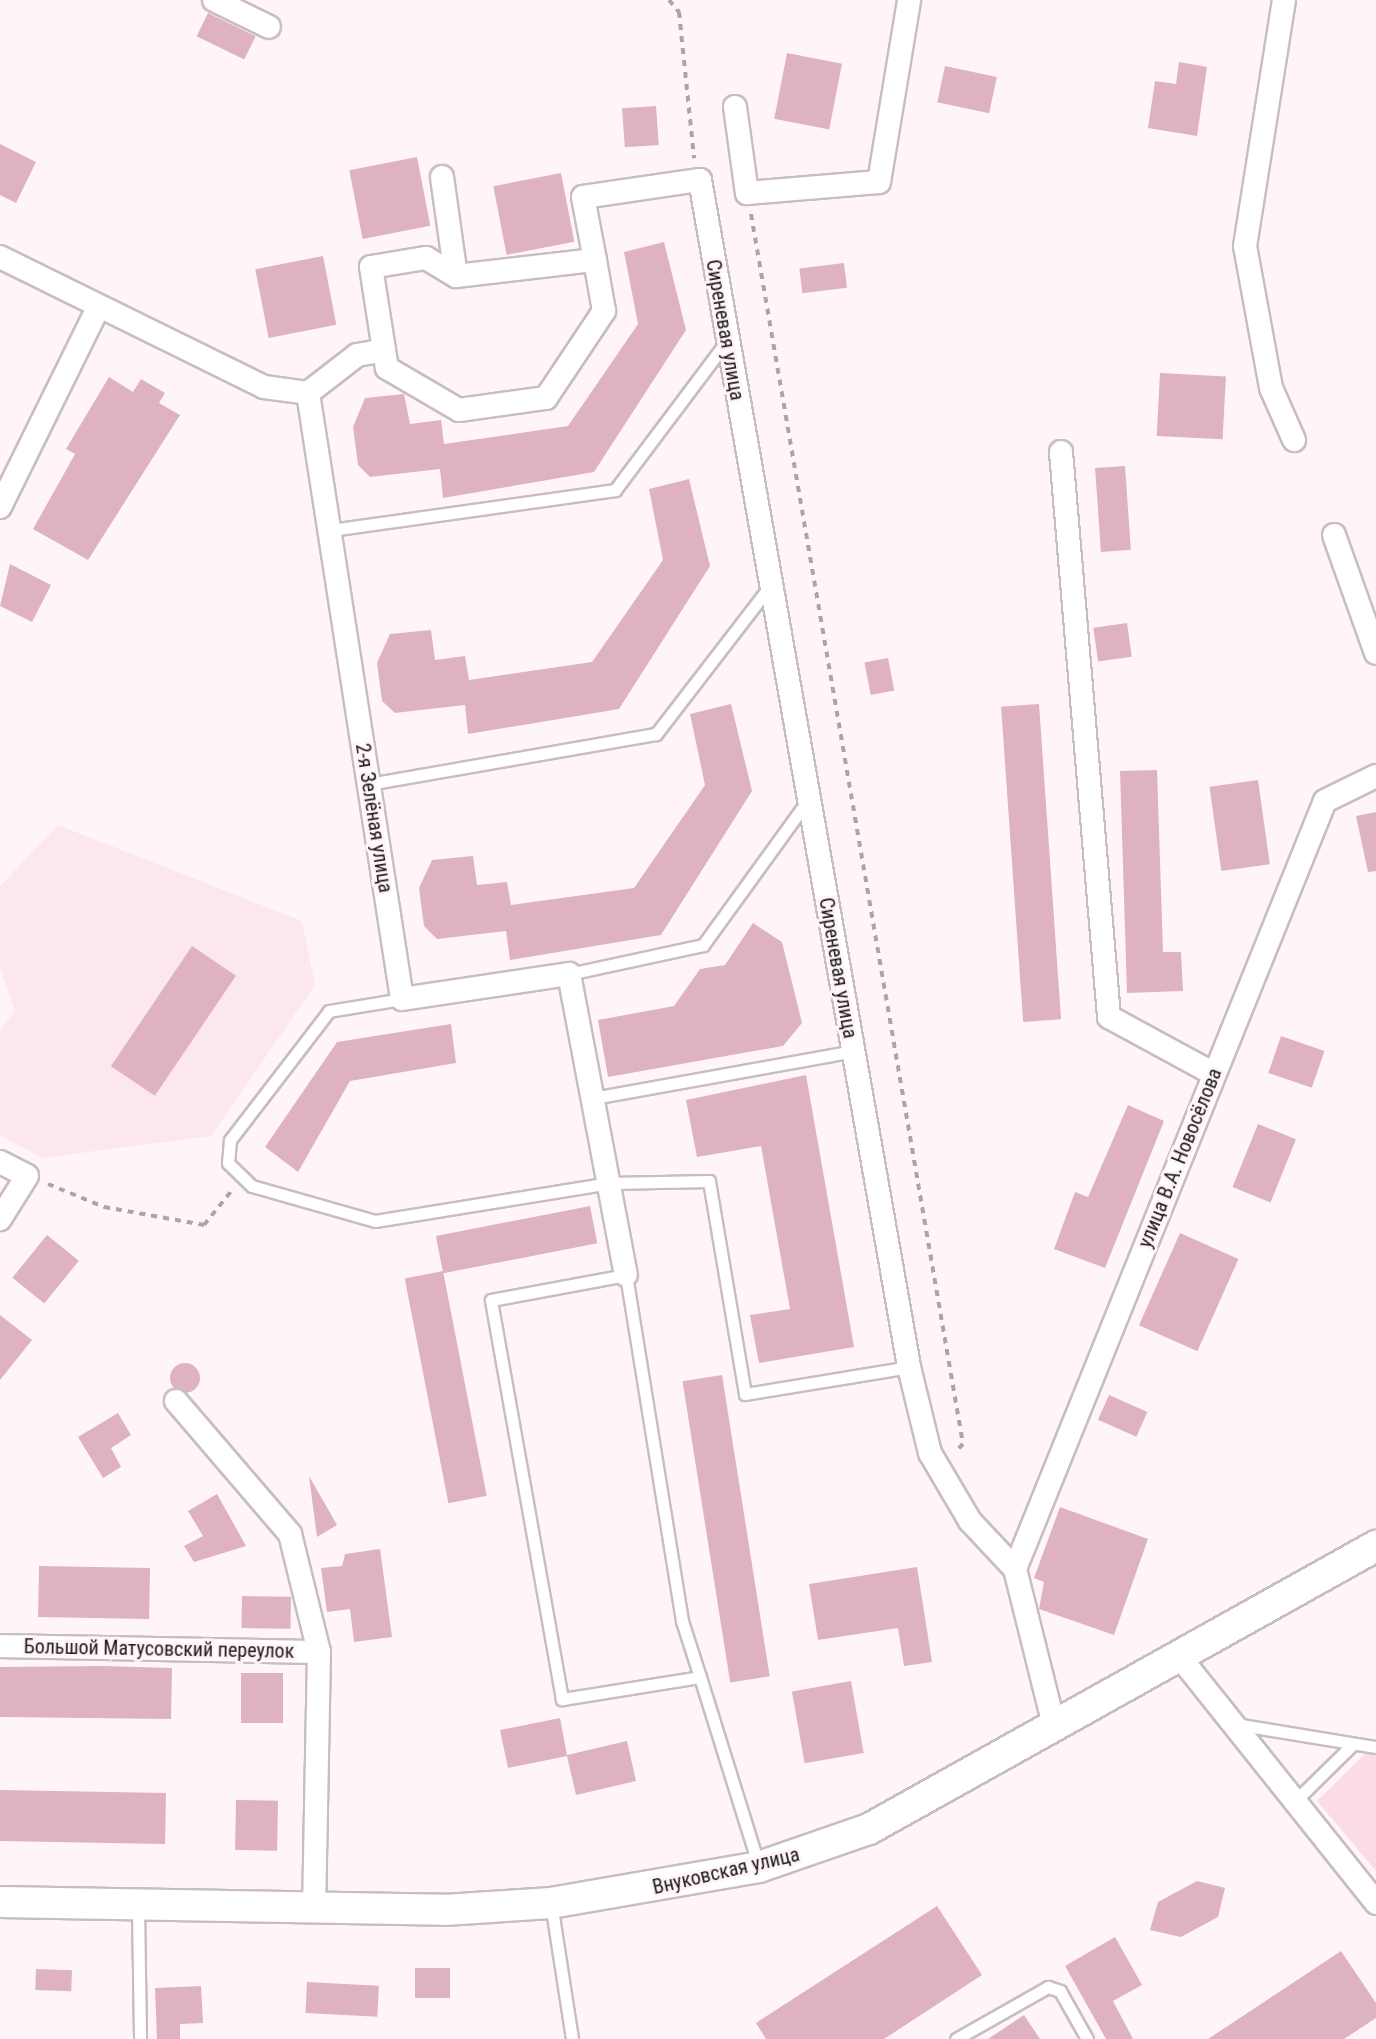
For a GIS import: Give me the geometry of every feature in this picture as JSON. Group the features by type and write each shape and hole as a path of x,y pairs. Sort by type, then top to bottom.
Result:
{"main road":[{"name":"Внуковская улица","path":"0,1902 314,1911 551,1903 759,1867 869,1829 1376,1546"}],"street":[{"path":"214,0 269,27"},
{"path":"735,107 747,193 879,182 909,0"},
{"path":"1284,0 1245,246 1271,388 1294,440"},
{"path":"442,177 456,276"},
{"path":"595,260 456,276 426,258 371,267 387,368 459,410 546,398 604,311 595,260 583,197 698,180"},
{"name":"Сиреневая улица","path":"698,180 909,1367 941,1470 970,1521 1015,1569 1054,1726"},
{"path":"0,257 98,308 264,387 308,393 357,355 384,350"},
{"path":"0,507 98,308"},
{"name":"2-я Зелёная улица","path":"308,393 402,999"},
{"path":"1061,452 1109,1017 1214,1074"},
{"path":"1334,535 1376,653"},
{"name":"улица В.А. Новосёлова","path":"1015,1569 1325,801 1376,776"},
{"path":"402,999 569,974 626,1275"},
{"path":"0,1162 27,1176 0,1219"},
{"path":"176,1401 290,1534 319,1652 314,1911"},
{"name":"Большой Матусовский переулок","path":"0,1646 319,1652"},
{"path":"1179,1656 1292,1804 1376,1903"}],"lane":[{"path":"331,530 615,490 727,341"},
{"path":"369,784 656,734 770,586"},
{"path":"569,974 703,945 808,799"},
{"path":"402,999 329,1011 230,1140 228,1163 242,1177 375,1221 610,1183 709,1181 745,1394 909,1367"},
{"path":"593,1098 853,1051"},
{"path":"700,1677 562,1699 491,1300 626,1275 682,1621 700,1677 759,1867"},
{"path":"1228,1723 1376,1747"},
{"path":"1292,1804 1352,1745"},
{"path":"551,1903 572,2039"},
{"path":"138,1905 140,2039"},
{"path":"956,2039 1048,1987 1060,1991 1087,2039"}],"path":[{"path":"669,0 679,12 698,180"},
{"path":"747,193 963,1444 941,1470"},
{"path":"27,1176 104,1207 204,1225 242,1177"}],"shaded area":[{"path":"58,825 302,921 315,985 211,1136 42,1158 0,1135 0,1030 15,1011 0,968 0,886"},
{"path":"1376,1743 1376,1871 1317,1801"}],"building":[{"path":"208,13 256,36 244,60 197,36"},
{"path":"787,53 842,64 829,129 774,119"},
{"path":"1179,62 1207,67 1197,136 1148,128 1155,81 1176,84"},
{"path":"945,66 997,77 989,113 937,102"},
{"path":"656,106 659,145 625,147 622,108"},
{"path":"0,144 36,162 16,203 0,195"},
{"path":"417,157 430,226 363,239 349,170"},
{"path":"561,173 574,242 507,255 493,186"},
{"path":"664,242 686,330 594,472 443,498 440,469 370,477 358,465 353,427 365,398 404,394 410,424 441,420 444,444 568,426 638,324 624,252"},
{"path":"323,256 336,325 269,338 255,269"},
{"path":"844,263 847,288 802,293 799,268"},
{"path":"1160,373 1226,376 1223,439 1157,436"},
{"path":"109,377 133,392 141,379 165,393 159,403 180,415 88,560 33,529 75,454 66,449"},
{"path":"1125,466 1131,550 1101,552 1095,468"},
{"path":"689,479 710,566 619,709 468,734 465,705 395,713 382,701 377,663 390,634 431,630 435,660 465,656 469,680 592,662 663,560 649,489"},
{"path":"10,564 51,585 32,622 0,606"},
{"path":"1127,623 1132,657 1098,661 1093,628"},
{"path":"888,658 894,690 871,695 864,663"},
{"path":"731,704 752,791 661,935 510,960 506,931 437,939 424,926 419,888 432,860 473,856 477,885 507,882 511,905 634,888 705,785 690,714"},
{"path":"1039,704 1061,1019 1023,1022 1001,707"},
{"path":"1157,770 1163,952 1181,952 1183,991 1127,993 1120,771"},
{"path":"1258,780 1270,864 1221,871 1209,787"},
{"path":"1376,812 1376,871 1368,872 1356,816"},
{"path":"753,923 782,942 802,1023 783,1046 608,1077 598,1020 674,1006 700,969 725,965"},
{"path":"192,946 236,976 155,1096 111,1066"},
{"path":"451,1024 456,1063 350,1081 298,1172 265,1147 337,1042"},
{"path":"1281,1036 1324,1051 1312,1088 1268,1073"},
{"path":"806,1075 854,1347 759,1363 750,1315 790,1309 761,1146 697,1157 686,1100"},
{"path":"1128,1105 1164,1121 1105,1268 1054,1249 1075,1192 1088,1197"},
{"path":"1258,1124 1296,1139 1271,1202 1233,1187"},
{"path":"590,1206 597,1243 443,1273 436,1236"},
{"path":"1180,1233 1238,1259 1197,1351 1139,1325"},
{"path":"47,1235 79,1261 44,1304 12,1278"},
{"path":"443,1271 487,1496 448,1503 405,1278"},
{"path":"0,1315 32,1340 0,1380"},
{"path":"185,1363 191,1364 199,1372 199,1384 191,1392 185,1393 179,1392 171,1384 170,1378 171,1372 179,1364"},
{"path":"722,1375 770,1676 730,1683 682,1381"},
{"path":"1109,1395 1147,1412 1136,1437 1098,1420"},
{"path":"118,1413 131,1435 111,1448 121,1467 103,1478 78,1437"},
{"path":"309,1476 337,1525 317,1537"},
{"path":"217,1494 246,1546 194,1562 184,1546 203,1536 188,1511"},
{"path":"1060,1507 1148,1539 1114,1635 1039,1609 1044,1582 1034,1578"},
{"path":"380,1549 392,1637 354,1642 350,1609 327,1612 321,1568 342,1566 345,1554"},
{"path":"39,1566 150,1568 149,1619 38,1617"},
{"path":"917,1567 932,1662 904,1666 898,1628 818,1640 809,1584"},
{"path":"242,1596 291,1597 290,1629 241,1628"},
{"path":"0,1667 172,1668 171,1719 0,1717"},
{"path":"241,1673 283,1673 283,1723 241,1723"},
{"path":"851,1681 864,1753 805,1763 792,1691"},
{"path":"560,1718 567,1755 627,1741 636,1781 576,1795 567,1756 508,1768 500,1730"},
{"path":"0,1790 166,1793 165,1844 0,1841"},
{"path":"236,1800 278,1801 277,1851 235,1850"},
{"path":"1197,1881 1225,1888 1218,1917 1181,1937 1150,1930 1158,1902"},
{"path":"937,1906 982,1975 884,2039 766,2039 756,2023"},
{"path":"1115,1937 1142,1985 1113,2001 1133,2039 1106,2039 1065,1966"},
{"path":"1341,1951 1376,2003 1376,2018 1344,2039 1208,2039"},
{"path":"415,1968 450,1968 450,1998 415,1998"},
{"path":"36,1969 72,1970 71,1991 35,1990"},
{"path":"307,1982 379,1986 377,2017 305,2013"},
{"path":"201,1986 203,2023 180,2024 180,2039 157,2039 155,1988"},
{"path":"1024,2015 1040,2039 988,2039"}]}
